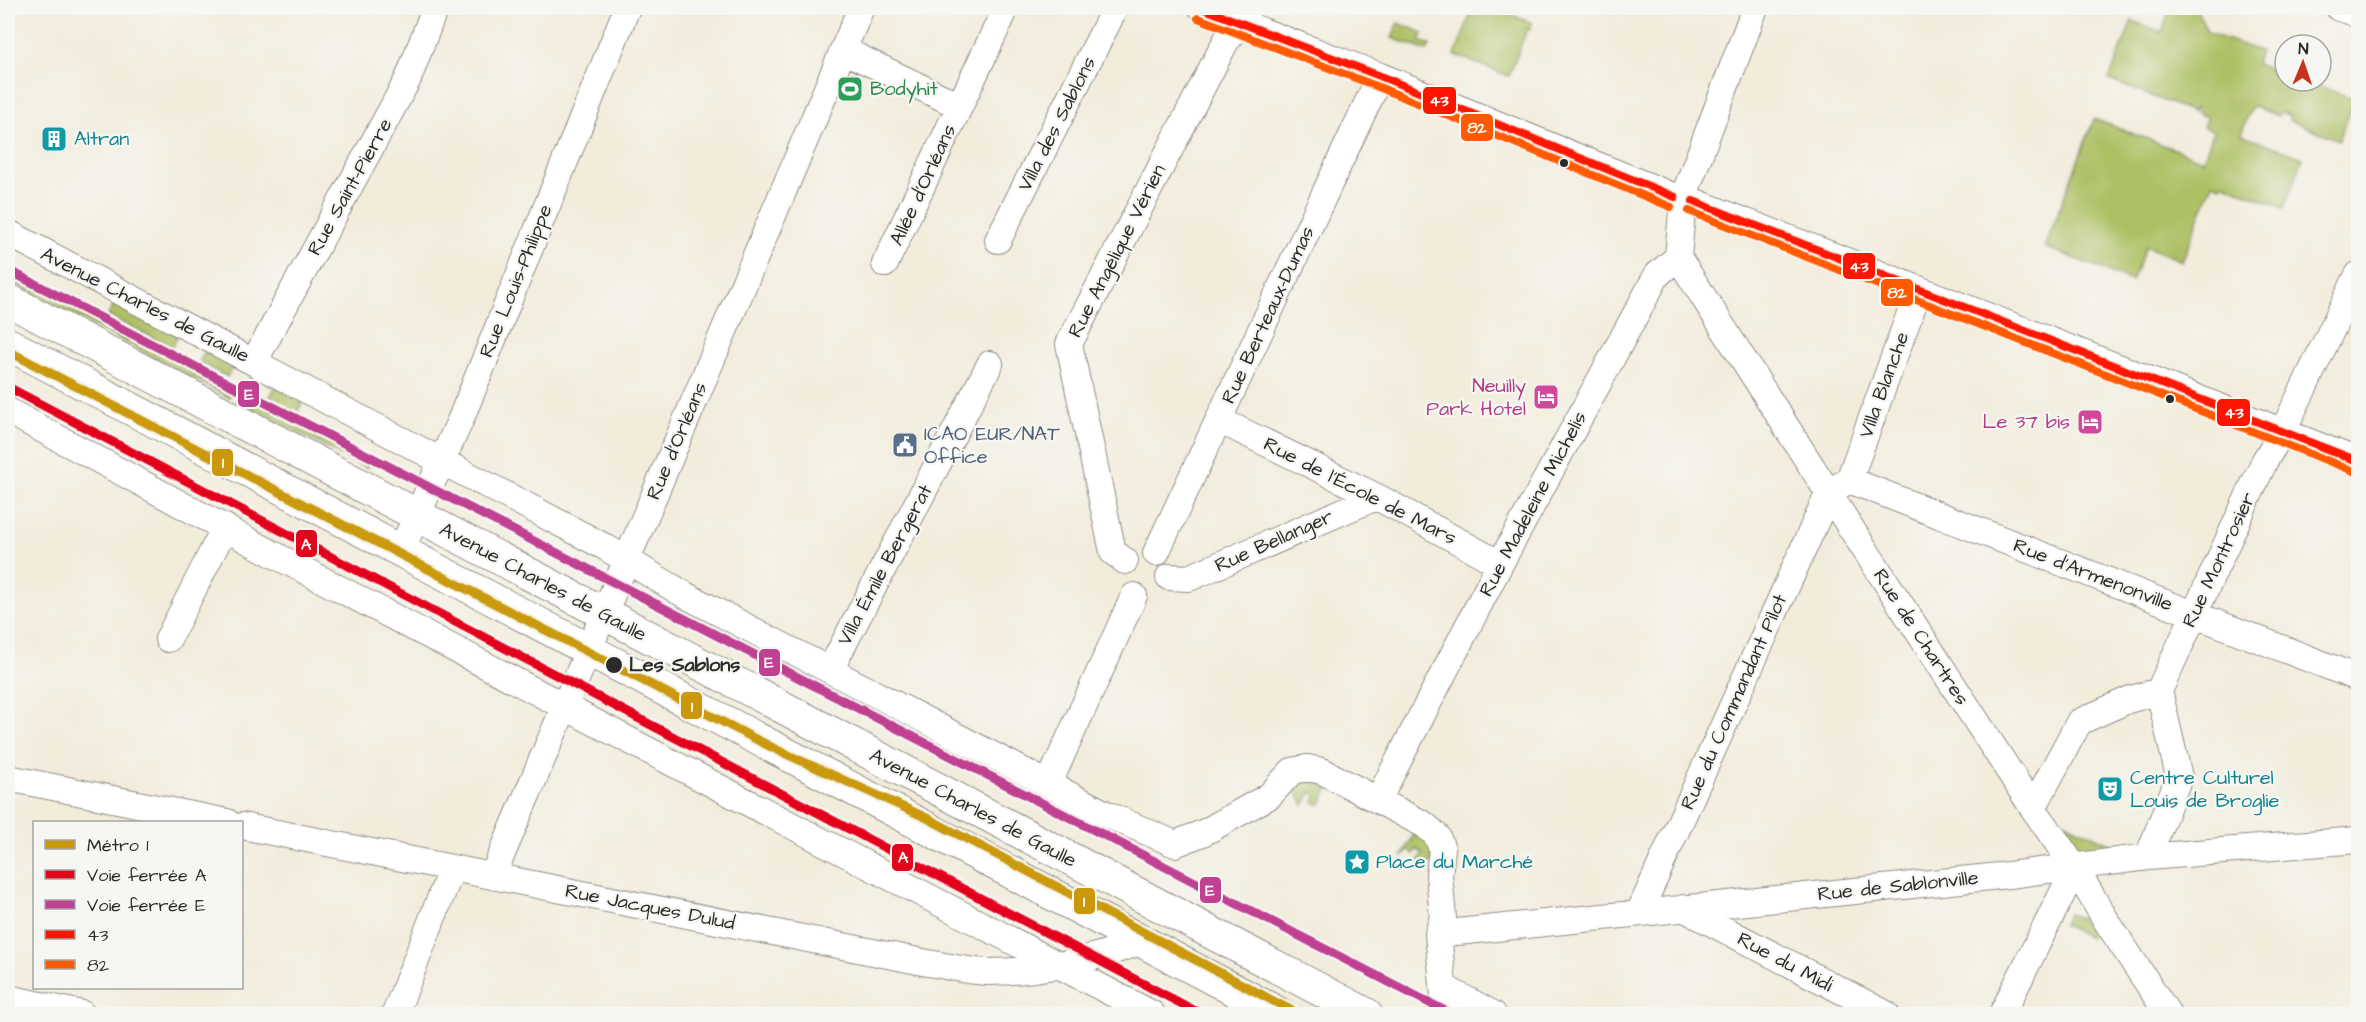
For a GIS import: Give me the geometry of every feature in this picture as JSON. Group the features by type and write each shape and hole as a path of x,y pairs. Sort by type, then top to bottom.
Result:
{"main road":[{"name":"Avenue Charles de Gaulle","path":"8,300 1366,1014"},
{"name":"Avenue Charles de Gaulle","path":"8,344 400,553 1280,1014"}],"street":[{"name":"Rue Saint-Pierre","path":"254,362 408,79 435,8"},
{"name":"Rue Louis-Philippe","path":"400,553 441,462 627,8"},
{"name":"Rue d'Orléans","path":"493,875 861,8"},
{"name":"Allée d'Orléans","path":"885,264 1006,8"},
{"name":"Villa des Sablons","path":"998,240 1115,8"},
{"path":"1202,8 1245,15 1380,76 1684,201 1919,289 2358,461"},
{"path":"1678,257 1684,201 1755,8"},
{"path":"2339,8 2358,14"},
{"name":"Rue Angélique Vérien","path":"1125,561 1113,552 1069,344 1226,41 1245,15"},
{"name":"Allée d'Orléans","path":"843,50 960,106"},
{"name":"Rue Berteaux-Dumas","path":"1156,553 1380,76"},
{"name":"Avenue Charles de Gaulle","path":"8,233 627,560 685,595 1106,814 1175,844 1205,832 1269,796 1288,773 1299,769 1322,771 1378,800"},
{"name":"Rue de Chartres","path":"1678,257 1839,486 2033,808 2075,868 2107,922 2168,1014"},
{"name":"Rue Madeleine Michelis","path":"1378,800 1500,564 1657,275 1678,257"},
{"name":"Rue Montrosier","path":"2159,691 2265,460 2283,431 2358,275"},
{"name":"Villa Blanche","path":"1839,486 1919,289"},
{"name":"Villa Émile Bergerat","path":"830,670 990,364"},
{"path":"8,411 565,707 1152,1014"},
{"name":"Rue de l'École de Mars","path":"1219,420 1376,497 1500,564"},
{"name":"Rue d'Armenonville","path":"1839,486 2195,614 2358,678"},
{"name":"Rue du Commandant Pilot","path":"1639,913 1839,486"},
{"name":"Rue Bellanger","path":"1169,577 1189,578 1376,497"},
{"path":"168,639 225,527"},
{"path":"1145,550 1156,553 1164,559 1169,577 1165,588 1156,596 1145,599 1134,596 1126,590 1121,580 1121,570 1125,561 1134,553 1145,550"},
{"path":"1049,783 1134,596"},
{"path":"2033,808 2079,722 2128,700 2159,691 2179,777 2148,857"},
{"path":"8,778 222,821"},
{"path":"1378,800 1431,828 1439,839 1442,849 1439,874 1443,917 1438,933 1446,1014"},
{"name":"Rue Jacques Dulud","path":"243,826 928,963 986,972 1059,966 1098,957 1140,942"},
{"name":"Rue de Sablonville","path":"1438,933 2075,868 2148,857 2358,840"},
{"path":"395,1014 452,868"},
{"path":"2002,1014 2075,868"},
{"name":"Rue du Midi","path":"1683,908 1887,1014"},
{"path":"1445,988 1493,1014"},
{"path":"8,998 82,1014"}],"green space":[{"path":"1473,8 1493,8 1532,23 1530,30 1527,29 1509,76 1455,55"},
{"path":"2170,8 2196,8 2208,33 2260,51 2256,64 2273,70 2273,93 2333,91 2355,99 2339,140 2289,120 2290,116 2280,112 2278,116 2252,106 2241,134 2303,158 2284,208 2222,183 2221,186 2213,183 2182,261 2146,246 2132,281 2045,247 2094,119 2203,160 2214,131 2203,127 2207,117 2197,113 2198,109 2195,108 2193,112 2109,80 2132,21 2162,32"},
{"path":"1398,23 1423,33 1420,41 1430,45 1427,51 1392,38"},
{"path":"22,277 234,389 229,397 17,285"},
{"path":"117,299 181,330 172,347 108,316"},
{"path":"208,345 236,359 227,377 199,363"},
{"path":"278,382 306,396 296,414 269,399"},
{"path":"241,393 371,460 366,468 237,401"},
{"path":"1296,777 1331,784 1320,805 1314,802 1317,795 1311,792 1304,805 1290,781"},
{"path":"2061,820 2119,848 2095,853 2081,852 2070,844 2054,825"},
{"path":"1417,829 1427,835 1433,863 1417,865 1423,853 1416,849 1414,854 1408,851 1402,857"},
{"path":"2068,913 2096,926 2090,937 2063,925"}],"metro line":[{"name":"1","path":"8,351 773,748 927,818 1298,1014"}],"rail line":[{"name":"E","path":"8,270 1451,1014"},
{"name":"A","path":"8,387 1201,1014"}],"transit line":[{"name":"43","path":"1202,8 1380,76 1675,197"},
{"name":"82","path":"1198,18 1376,86 1671,207"},
{"name":"43","path":"1693,201 2358,461"},
{"name":"82","path":"1689,211 2354,471"}],"place":[{"name":"Bodyhit","path":"850,89"},
{"name":"Altran","path":"54,139"},
{"name":"Neuilly Park Hotel","path":"1546,397"},
{"name":"Le 37 bis","path":"2090,422"},
{"name":"ICAO EUR/NAT Office","path":"905,445"},
{"name":"Les Sablons","path":"614,665"},
{"name":"Centre Culturel Louis de Broglie","path":"2110,789"},
{"name":"Place du Marché","path":"1357,862"}]}
